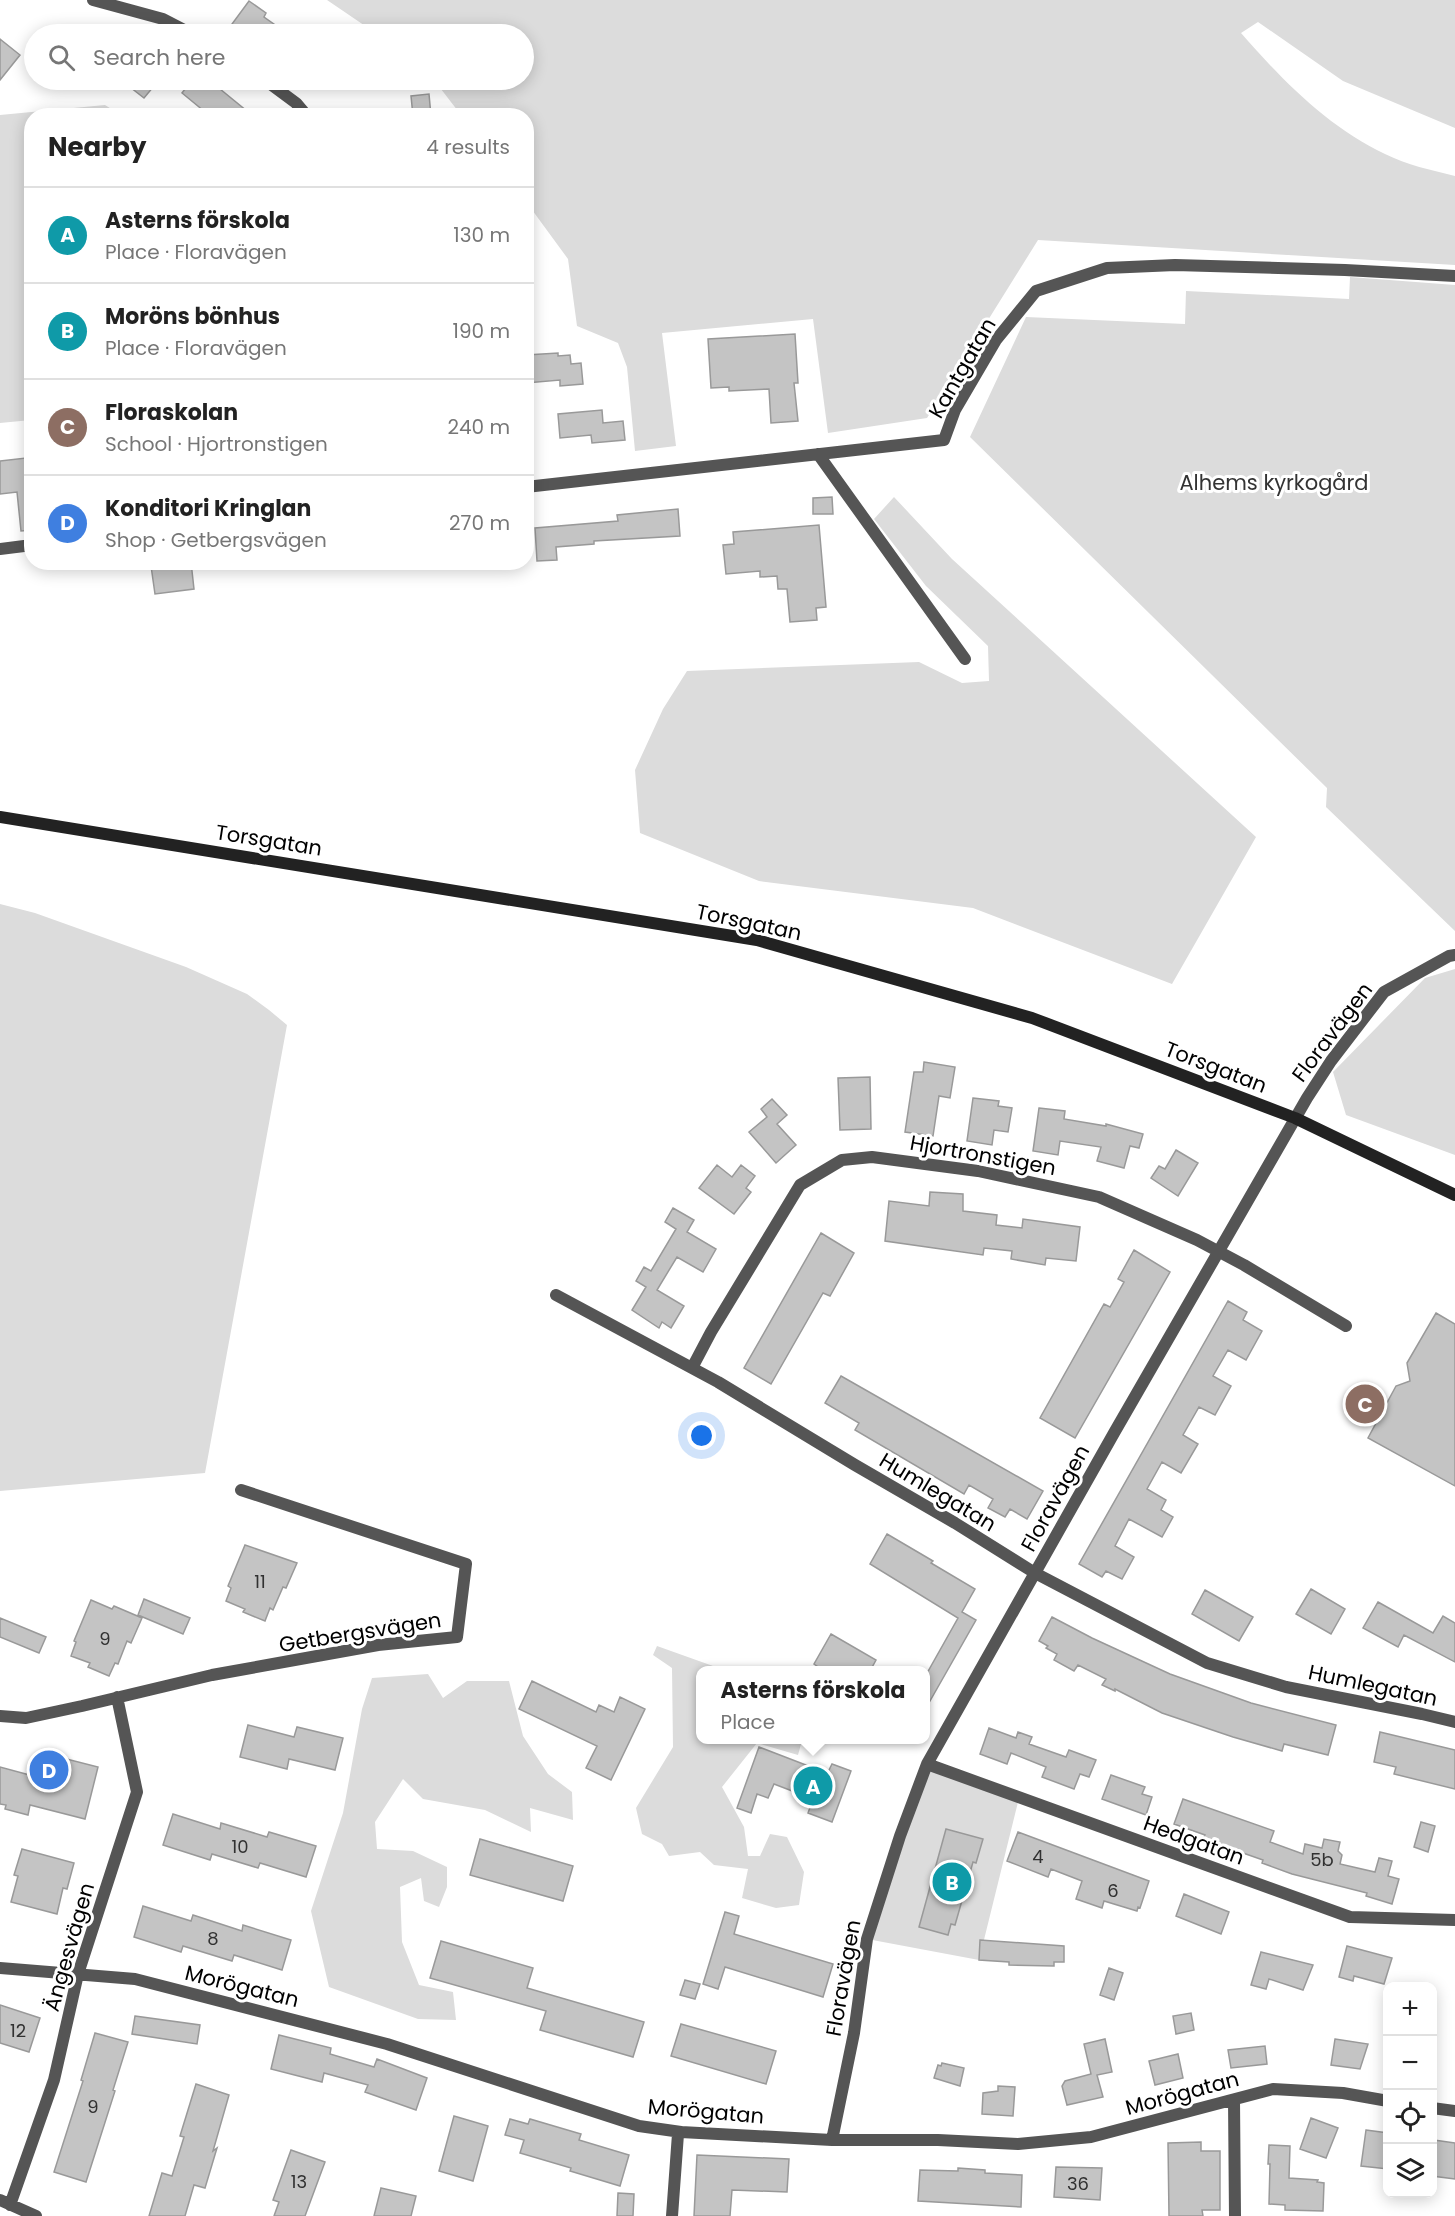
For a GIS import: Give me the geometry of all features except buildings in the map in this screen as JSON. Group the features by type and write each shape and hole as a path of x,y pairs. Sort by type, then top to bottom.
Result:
{"main road":[{"name":"Torsgatan","path":"0,817 757,940 1032,1018 1295,1118 1455,1194"}],"street":[{"path":"93,0 163,19 173,24"},
{"path":"278,90 300,108"},
{"name":"Kantgatan","path":"534,486 944,440 955,410 996,340 1036,291 1107,268 1176,265 1455,276"},
{"path":"818,454 965,659"},
{"path":"0,549 24,546"},
{"name":"Floravägen","path":"832,2140 854,2033 867,1939 900,1836 927,1764 1295,1118 1331,1061 1384,992 1449,956 1455,955"},
{"name":"Hjortronstigen","path":"692,1368 711,1332 800,1185 842,1161 872,1157 966,1170 1099,1197 1197,1240 1276,1283 1346,1326"},
{"name":"Humlegatan","path":"556,1295 692,1368 955,1523 1035,1573 1207,1663 1286,1687 1455,1722"},
{"name":"Getbergsvägen","path":"0,1716 26,1718 212,1675 378,1646 457,1637 466,1564 241,1490"},
{"name":"Ängesvägen","path":"5,2203 54,2080 78,1974 136,1792 117,1696"},
{"name":"Hedgatan","path":"927,1764 1350,1917 1455,1920"},
{"name":"Morögatan","path":"0,1968 135,1979 387,2044 639,2126 681,2132 832,2140 938,2140 1018,2144 1090,2136 1273,2089 1342,2093 1383,2100"},
{"path":"1234,2100 1235,2216"},
{"path":"1437,2109 1455,2111"},
{"path":"672,2216 678,2134 681,2132"},
{"path":"5,2203 36,2216"}],"green space":[{"path":"327,0 1455,0 1455,128 1343,81 1258,22 1241,33 1289,85 1344,131 1393,158 1455,176 1455,265 1038,240 927,418 828,433 813,319 662,333 676,446 635,451 627,367 618,343 577,326 568,259 534,213 534,108 456,108 442,90 534,90 534,24 362,24"},
{"path":"105,105 110,108 74,108"},
{"path":"24,113 24,421 0,423 0,115"},
{"name":"Alhems kyrkogård","path":"1350,277 1455,285 1455,931 1326,807 1327,788 970,437 1026,317 1185,324 1186,291 1349,299"},
{"path":"894,497 952,559 1256,837 1172,984 973,908 759,881 640,833 635,770 663,709 687,671 919,662 962,683 989,681 988,646 926,586 874,519"},
{"path":"0,904 35,913 186,967 247,994 287,1025 205,1473 0,1491"},
{"path":"1455,969 1455,1155 1346,1115 1333,1072 1425,978"},
{"path":"657,1646 713,1666 696,1666 696,1744 756,1744 722,1787 744,1827 748,1856 760,1856 770,1834 787,1837 804,1872 799,1905 776,1908 742,1898 748,1869 714,1865 700,1852 669,1856 662,1844 642,1834 636,1808 673,1747 672,1668 653,1655"},
{"path":"428,1674 443,1698 467,1681 509,1681 523,1736 548,1774 572,1792 573,1820 530,1808 531,1832 485,1810 423,1799 403,1779 375,1822 377,1849 413,1851 447,1867 447,1887 439,1907 424,1901 421,1878 400,1887 402,1942 419,1985 453,1992 456,2020 418,2019 329,1987 311,1911 343,1813 362,1709 372,1678"},
{"path":"760,1744 801,1744 798,1755"},
{"path":"927,1764 1019,1798 979,1960 867,1939"}],"place":[{"name":"Floraskolan","path":"1365,1404"},
{"name":"Konditori Kringlan","path":"49,1770"},
{"name":"Asterns förskola","path":"813,1786"},
{"name":"Moröns bönhus","path":"952,1882"}]}
